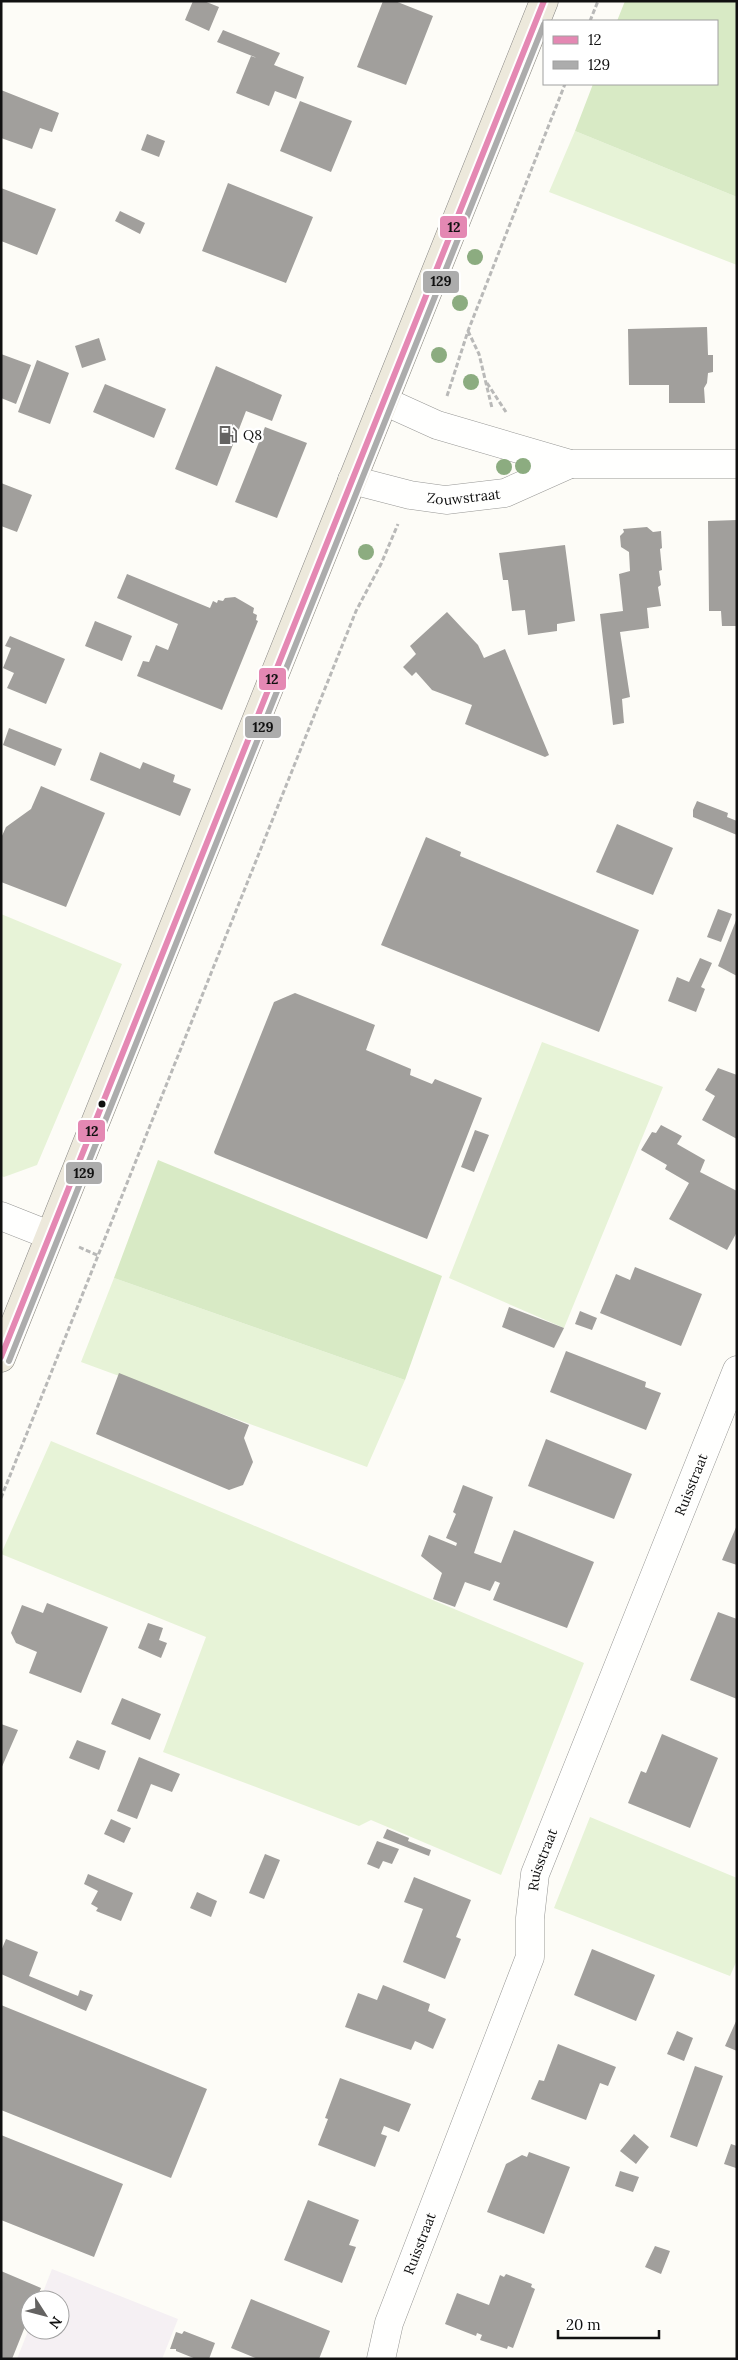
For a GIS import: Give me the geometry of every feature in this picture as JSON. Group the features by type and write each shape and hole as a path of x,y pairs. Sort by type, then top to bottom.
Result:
{"main road":[{"path":"1,1358 544,1"}],"street":[{"name":"Zouwstraat","path":"384,402 436,425 570,464 737,464"},
{"name":"Zouwstraat","path":"352,480 410,495 446,500 505,492 570,464"},
{"path":"1,1216 49,1235"},
{"name":"Ruisstraat","path":"381,2359 389,2322 530,1956 530,1918 535,1874 737,1370"}],"path":[{"path":"590,20 598,1"},
{"path":"447,398 468,331 565,85"},
{"path":"468,331 478,354 492,409"},
{"path":"1,1498 356,611 381,564 401,518"},
{"path":"76,1246 99,1256"}],"shaded area":[{"path":"52,2269 178,2319 162,2359 17,2359 24,2340 70,2340 70,2290 44,2290"}],"green space":[{"path":"625,1 737,1 737,197 575,131 593,85 718,85 718,20 617,20"},
{"path":"575,131 737,197 737,265 549,192"},
{"path":"1,914 122,964 37,1165 4,1177 1,1176"},
{"path":"542,1042 663,1087 564,1328 449,1278"},
{"path":"158,1160 442,1276 405,1380 114,1278"},
{"path":"114,1278 405,1380 367,1467 81,1362"},
{"path":"51,1441 584,1663 501,1875 371,1820 359,1826 163,1752 206,1637 1,1554"},
{"path":"590,1817 737,1878 737,1960 730,1976 554,1908"}],"building":[{"path":"193,1 204,1 219,7 209,31 185,20"},
{"path":"383,1 395,1 433,16 406,85 357,67"},
{"path":"223,30 280,53 274,65 304,77 296,99 275,91 269,106 236,93 251,56 257,58 217,42"},
{"path":"1,90 59,113 52,132 40,128 32,149 1,138"},
{"path":"300,101 352,121 331,172 280,151"},
{"path":"147,134 165,141 159,157 141,150"},
{"path":"228,183 313,217 286,283 202,251"},
{"path":"1,188 56,209 37,255 1,241"},
{"path":"120,211 145,223 140,234 115,221"},
{"path":"707,327 708,355 713,355 713,372 708,373 707,383 704,388 705,403 669,403 669,385 629,385 628,329"},
{"path":"99,338 106,360 82,368 75,346"},
{"path":"1,354 31,365 16,404 1,398"},
{"path":"37,360 69,373 50,424 18,412"},
{"path":"216,366 282,395 272,421 246,411 217,486 175,469"},
{"path":"105,384 166,409 154,438 93,412"},
{"path":"265,427 307,443 277,518 235,502"},
{"path":"1,483 32,495 17,532 1,526"},
{"path":"737,520 737,626 722,626 721,611 709,611 708,521"},
{"path":"647,527 653,532 661,531 662,570 659,571 661,585 658,587 661,606 647,608 649,628 620,632 630,697 622,699 624,723 613,725 600,614 623,611 619,574 630,571 629,552 621,547 620,536 624,532 623,529"},
{"path":"565,545 575,621 557,624 557,631 528,635 525,610 512,611 508,580 503,580 499,553"},
{"path":"127,574 210,608 213,601 217,603 218,600 223,601 225,598 235,597 254,608 253,613 257,615 256,620 258,621 222,710 137,676 143,661 149,662 156,645 168,650 178,624 117,598"},
{"path":"447,612 478,645 484,658 505,649 549,755 545,757 465,724 472,705 432,690 416,672 412,676 403,667 416,654 410,646"},
{"path":"95,621 132,636 122,661 85,646"},
{"path":"10,636 65,659 46,704 7,688 14,673 3,668 11,648 5,646"},
{"path":"9,728 62,749 55,766 3,745"},
{"path":"100,752 140,769 143,762 175,775 173,782 191,789 180,816 90,780"},
{"path":"41,786 105,813 66,907 1,882 1,838 6,827 31,809"},
{"path":"697,801 728,813 727,817 737,821 737,835 693,817 693,810"},
{"path":"617,824 673,848 653,895 596,872"},
{"path":"426,837 461,852 460,856 639,930 599,1032 381,945"},
{"path":"718,909 732,914 721,942 707,937"},
{"path":"737,918 737,976 718,966"},
{"path":"700,958 712,963 701,987 705,989 696,1012 668,1001 677,977 689,982"},
{"path":"295,993 375,1025 366,1050 411,1069 410,1075 432,1084 435,1079 482,1098 427,1239 215,1154 214,1152 274,1002"},
{"path":"718,1068 737,1075 737,1139 702,1120 715,1096 705,1090"},
{"path":"661,1125 682,1136 677,1144 705,1160 700,1172 737,1191 737,1232 727,1250 669,1219 689,1183 665,1169 667,1165 641,1150 652,1132 656,1133"},
{"path":"475,1130 489,1135 474,1172 461,1167"},
{"path":"635,1267 702,1294 681,1346 600,1313 616,1274 630,1280"},
{"path":"509,1307 564,1328 554,1348 502,1327"},
{"path":"580,1311 597,1318 592,1330 575,1324"},
{"path":"566,1351 646,1382 645,1387 661,1393 646,1430 550,1392"},
{"path":"119,1373 249,1425 244,1438 253,1462 243,1485 229,1490 96,1434"},
{"path":"546,1439 632,1474 614,1519 528,1486"},
{"path":"463,1485 493,1497 474,1553 501,1563 514,1530 594,1562 567,1628 493,1600 500,1583 495,1581 490,1591 465,1582 455,1607 433,1599 442,1573 421,1556 429,1535 456,1546 457,1543 446,1538 456,1514 453,1512"},
{"path":"737,1525 737,1565 722,1560"},
{"path":"47,1603 108,1627 81,1693 29,1673 37,1652 16,1643 11,1633 22,1605 43,1613"},
{"path":"718,1612 737,1619 737,1699 690,1680"},
{"path":"148,1623 163,1628 159,1640 167,1643 161,1658 138,1648"},
{"path":"122,1698 161,1714 150,1740 111,1724"},
{"path":"1,1724 18,1730 1,1769"},
{"path":"662,1734 718,1758 690,1828 628,1803 641,1771 646,1773"},
{"path":"77,1740 106,1751 99,1770 69,1758"},
{"path":"139,1757 180,1774 172,1792 151,1784 137,1819 117,1811"},
{"path":"111,1819 131,1828 124,1843 104,1834"},
{"path":"387,1829 409,1838 408,1841 431,1850 429,1856 383,1838"},
{"path":"377,1841 399,1849 392,1864 383,1861 379,1869 367,1864"},
{"path":"265,1854 280,1860 264,1899 249,1893"},
{"path":"88,1874 133,1893 121,1921 96,1911 98,1908 91,1904 98,1891 84,1884"},
{"path":"414,1877 471,1900 456,1937 461,1939 445,1979 403,1962 423,1909 404,1902"},
{"path":"197,1892 217,1901 211,1917 190,1908"},
{"path":"6,1939 38,1952 29,1976 78,1996 80,1990 93,1995 86,2011 1,1974 1,1951"},
{"path":"592,1949 655,1975 636,2021 574,1995"},
{"path":"383,1985 430,2004 428,2011 446,2019 433,2049 415,2041 411,2050 345,2027 358,1993 377,2000"},
{"path":"1,2005 207,2089 171,2178 1,2110"},
{"path":"737,2019 737,2051 725,2046"},
{"path":"677,2031 693,2038 684,2061 667,2054"},
{"path":"558,2044 616,2067 608,2086 600,2083 586,2120 531,2099 539,2080 544,2081"},
{"path":"695,2066 723,2076 697,2147 670,2137"},
{"path":"340,2078 411,2104 399,2132 384,2126 381,2134 387,2136 375,2167 318,2145 328,2119 325,2118"},
{"path":"634,2134 649,2147 636,2164 620,2151"},
{"path":"1,2135 123,2184 94,2257 1,2220"},
{"path":"731,2144 737,2146 736,2168 724,2164"},
{"path":"529,2152 570,2167 544,2234 487,2212 506,2164 522,2155 527,2157"},
{"path":"620,2171 639,2177 633,2192 615,2186"},
{"path":"308,2200 359,2220 349,2245 356,2247 342,2283 284,2260"},
{"path":"655,2246 670,2251 661,2274 645,2267"},
{"path":"1,2271 41,2288 40,2290 20,2290 20,2339 12,2359 1,2359"},
{"path":"506,2274 532,2284 531,2287 535,2289 513,2348 508,2346 507,2349 480,2340 482,2335 477,2333 476,2336 445,2324 457,2293 489,2305 500,2275 504,2277"},
{"path":"251,2299 330,2331 319,2359 258,2359 231,2348"},
{"path":"184,2331 215,2343 209,2359 196,2359 176,2351 176,2349 170,2349 176,2332 182,2334"}],"transit line":[{"name":"12","path":"1,1357 544,1"},
{"name":"129","path":"9,1361 543,26"}],"place":[{"name":"Q8","path":"228,435"}]}
